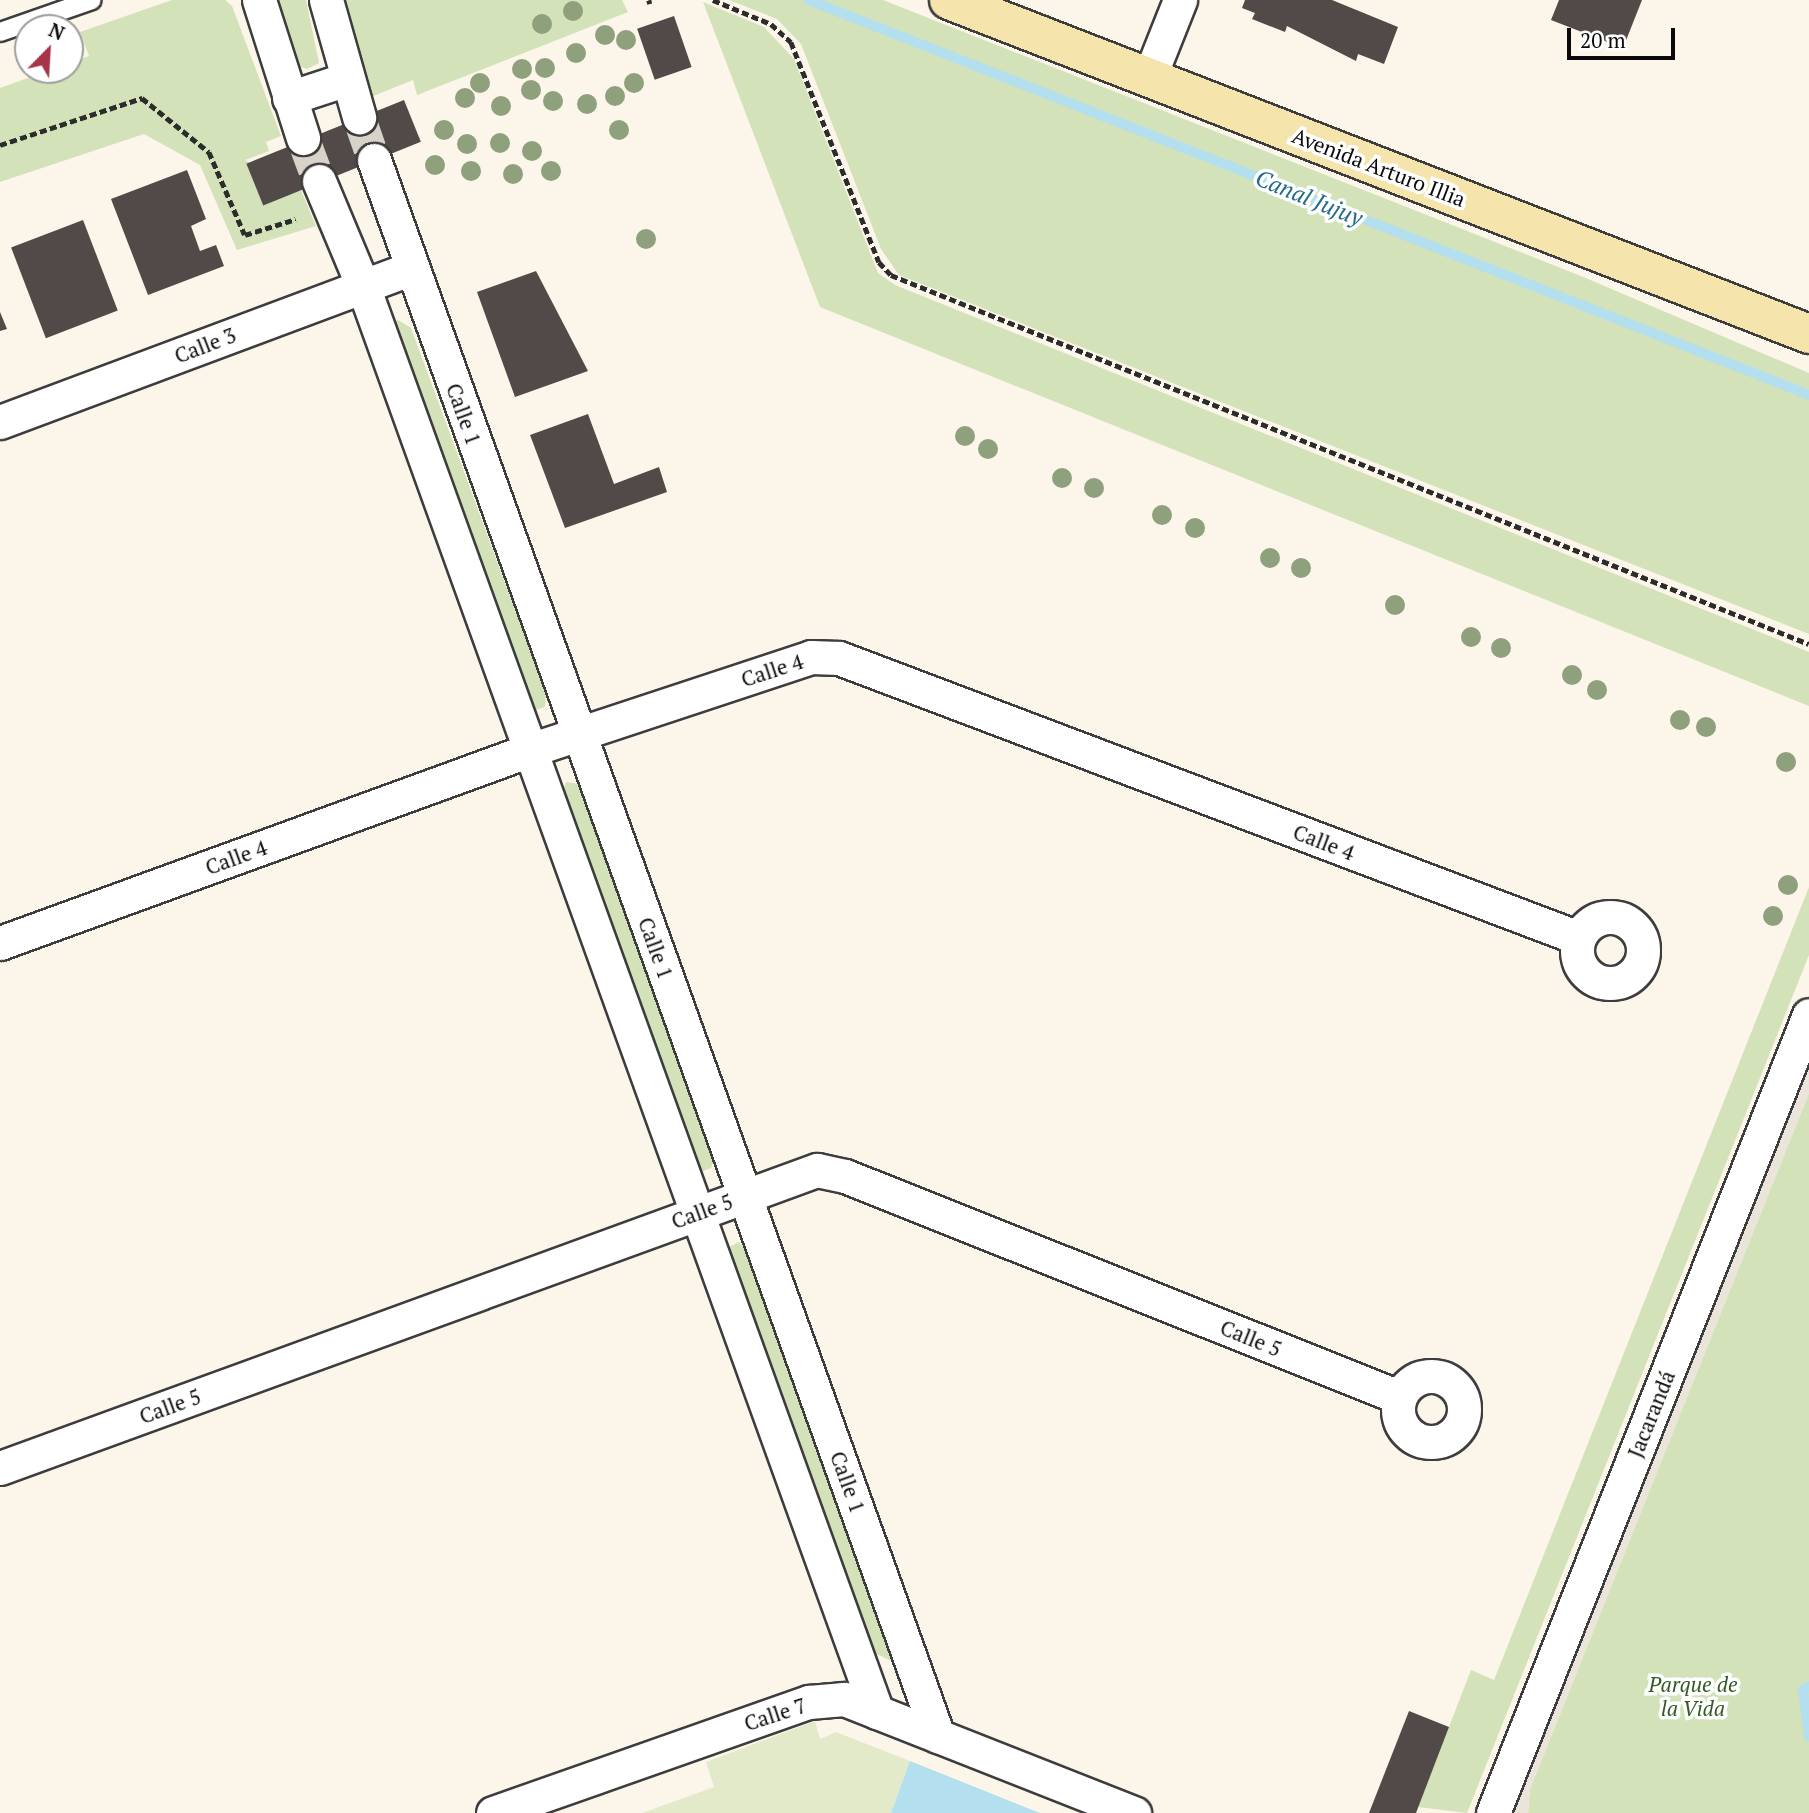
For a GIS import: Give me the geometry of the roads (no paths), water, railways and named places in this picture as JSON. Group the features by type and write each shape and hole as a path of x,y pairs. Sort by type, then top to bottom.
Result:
{"main road":[{"name":"Avenida Arturo Illia","path":"948,0 1809,334"}],"street":[{"path":"259,0 303,138"},
{"path":"326,0 359,117"},
{"path":"1149,78 1180,0"},
{"path":"289,98 348,79"},
{"name":"Calle 1","path":"374,160 938,1736"},
{"path":"324,195 363,286 877,1712"},
{"name":"Calle 3","path":"0,422 411,268"},
{"name":"Calle 4","path":"0,943 530,750 811,657 839,658 1579,938"},
{"name":"Jacarandá","path":"1493,1813 1809,1014"},
{"name":"Calle 5","path":"0,1468 817,1170 845,1175 1399,1397"},
{"name":"Calle 7","path":"493,1813 809,1702 844,1699 1134,1813"}],"lane":[{"path":"0,32 92,0"}],"water":[{"path":"910,1761 1040,1813 891,1813"}],"waterway":[{"name":"Canal Jujuy","path":"809,0 1809,395"},
{"path":"1809,1686 1803,1690 1809,1737"}],"tunnel":[{"path":"359,117 374,160"},
{"path":"303,138 319,181"}],"park label":[{"name":"Parque de la Vida","path":"1693,1696"}]}
